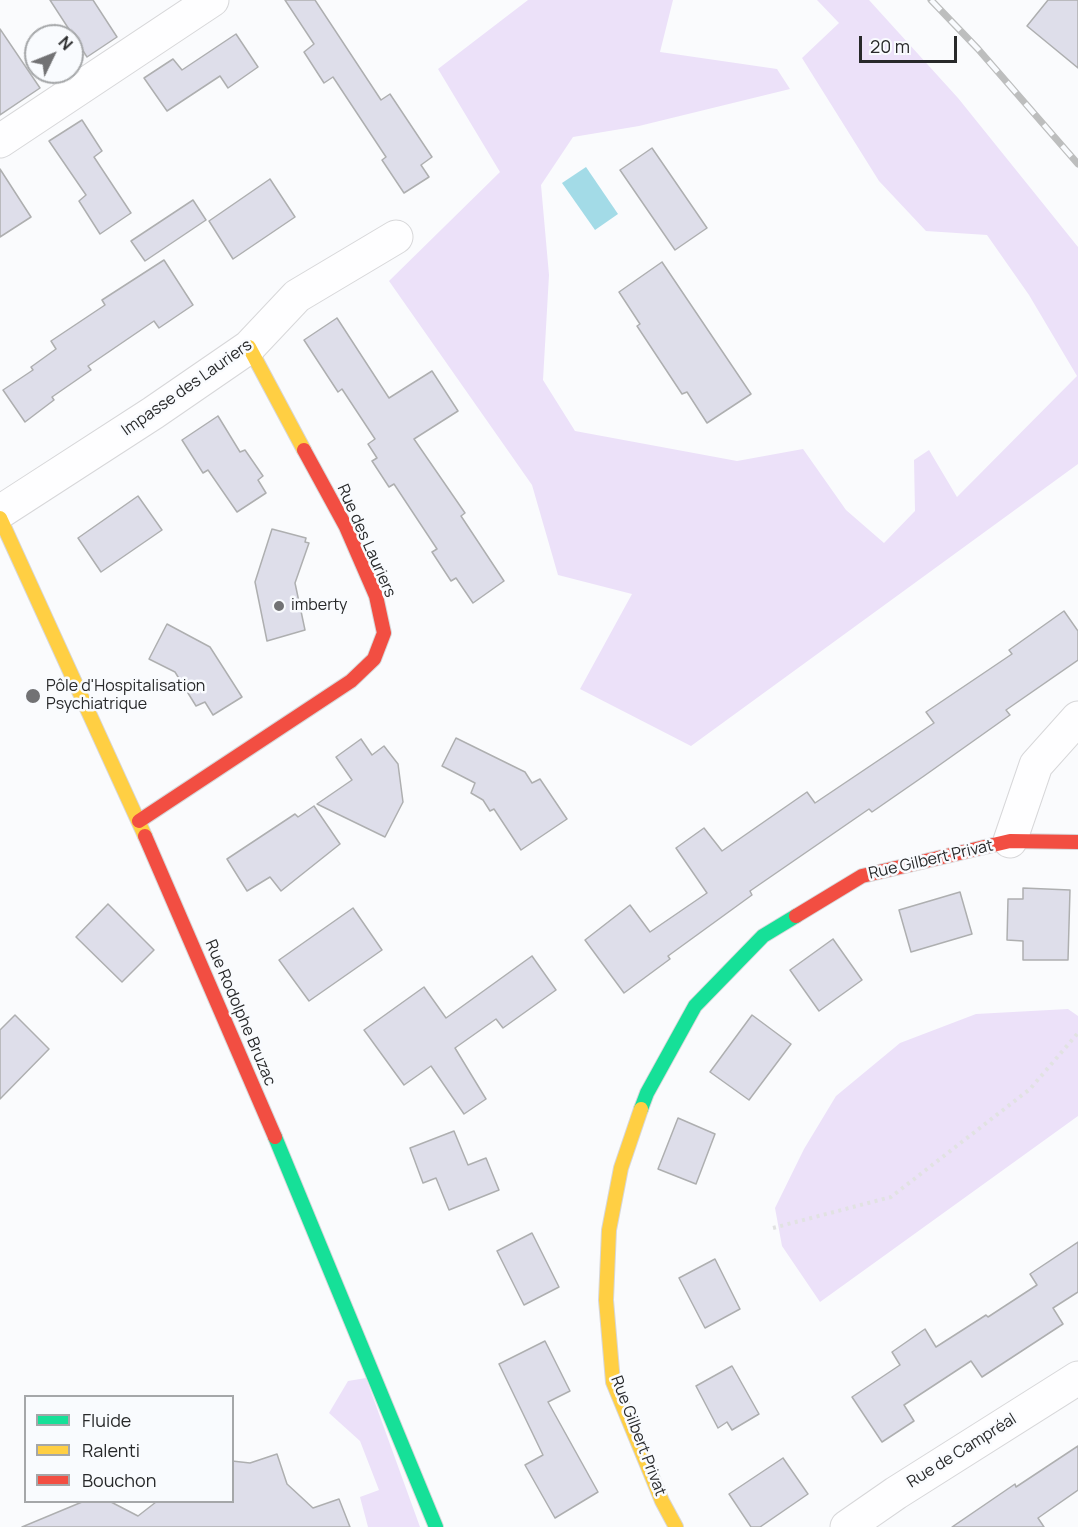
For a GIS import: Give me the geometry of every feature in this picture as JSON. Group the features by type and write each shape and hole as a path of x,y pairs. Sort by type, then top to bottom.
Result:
{"street":[{"path":"0,141 212,0"},
{"name":"Impasse des Lauriers","path":"0,512 153,413 249,347 297,296 396,237"},
{"name":"Rue des Lauriers","path":"139,821 351,681 374,659 384,633 376,596 346,527 249,347"},
{"name":"Rue Rodolphe Bruzac","path":"0,518 139,821 311,1221 436,1527"},
{"name":"Rue Gilbert Privat","path":"1010,841 1036,765 1078,718"},
{"name":"Rue Gilbert Privat","path":"676,1527 662,1501 613,1382 606,1300 609,1230 621,1168 647,1093 695,1006 763,936 862,876 1010,841 1078,842"},
{"name":"Rue de Campréal","path":"847,1527 896,1493 1078,1378"}],"path":[{"path":"773,1228 891,1197 1030,1089 1078,1034"}],"shaded area":[{"path":"528,0 673,0 660,52 777,69 790,89 639,126 573,137 541,185 549,275 543,380 575,431 737,461 803,449 846,510 884,543 915,511 914,460 929,450 957,497 1077,376 1029,295 987,235 926,231 879,181 802,58 839,23 817,0 869,0 958,98 1078,247 1078,464 691,746 580,689 632,594 558,575 532,485 389,281 500,172 438,69"},
{"path":"1068,1009 1078,1016 1078,1116 820,1302 782,1246 775,1208 804,1149 836,1096 900,1043 976,1014"},
{"path":"366,1378 420,1527 368,1527 360,1497 379,1490 360,1441 329,1413 348,1381"}],"water":[{"path":"586,167 618,214 595,230 562,183"}],"building":[{"path":"50,0 93,0 117,37 87,57 84,52 84,24 66,24"},
{"path":"285,0 315,0 381,100 390,94 432,157 421,165 429,177 404,193 382,160 386,157 333,77 324,83 304,52 314,44"},
{"path":"1048,0 1078,0 1078,68 1027,26"},
{"path":"0,29 24,64 24,84 37,84 40,88 0,115"},
{"path":"236,34 258,67 228,88 220,76 167,111 144,78 173,59 182,70"},
{"path":"82,120 102,151 94,157 131,213 100,234 79,201 86,195 49,141"},
{"path":"652,148 707,228 675,250 620,170"},
{"path":"0,169 31,217 0,237"},
{"path":"270,179 295,217 233,259 209,221"},
{"path":"193,200 206,220 145,261 131,241"},
{"path":"164,260 193,305 159,328 154,321 88,366 91,370 52,397 54,400 25,422 3,390 33,370 31,367 56,349 51,341 105,305 102,300"},
{"path":"662,262 751,394 707,423 687,392 682,394 637,326 640,324 619,292"},
{"path":"337,318 389,398 432,371 458,411 414,439 465,513 461,516 504,581 473,603 456,578 451,581 432,552 437,549 394,484 389,487 372,461 377,458 368,444 375,439 342,389 338,392 304,340"},
{"path":"218,416 240,452 245,450 263,476 258,480 266,493 237,512 208,470 203,473 182,440"},
{"path":"138,496 162,530 101,572 78,538"},
{"name":"imberty","path":"272,529 306,538 305,542 309,543 295,583 305,630 267,641 255,582"},
{"path":"1064,611 1078,631 1078,660 1006,710 1010,715 924,776 872,812 869,809 750,891 752,895 668,956 670,959 624,993 585,940 630,905 650,932 707,893 676,848 704,828 722,851 807,792 815,803 934,723 926,712 1012,654 1009,650"},
{"path":"167,624 210,647 242,697 213,715 205,702 196,706 175,672 149,659"},
{"path":"456,738 525,772 532,783 540,779 567,819 521,850 494,809 490,811 483,800 471,793 475,783 442,766"},
{"path":"361,739 372,755 384,746 398,764 403,802 385,837 317,804 352,780 336,757"},
{"path":"314,806 340,844 281,891 270,877 247,891 227,859 295,814 298,817"},
{"path":"1023,888 1070,890 1068,960 1023,960 1023,941 1007,940 1008,899 1023,899"},
{"path":"960,892 972,934 911,952 899,910"},
{"path":"108,904 154,950 122,982 76,937"},
{"path":"353,908 382,950 309,1001 279,960"},
{"path":"833,939 862,980 819,1011 790,970"},
{"path":"532,956 556,990 503,1028 496,1019 455,1048 486,1099 464,1114 431,1066 404,1085 364,1030 424,987 446,1018"},
{"path":"15,1015 49,1049 0,1099 0,1030"},
{"path":"752,1015 791,1044 749,1100 710,1072"},
{"path":"678,1118 715,1134 696,1184 658,1169"},
{"path":"454,1131 468,1165 486,1158 499,1190 449,1210 436,1178 423,1183 410,1148"},
{"path":"532,1233 559,1287 524,1305 497,1251"},
{"path":"1078,1242 1078,1292 1053,1308 1063,1324 982,1377 971,1361 904,1405 914,1421 882,1442 852,1397 900,1365 892,1352 925,1329 936,1347 986,1315 988,1317 1037,1285 1030,1274"},
{"path":"715,1259 740,1309 705,1328 679,1278"},
{"path":"545,1341 570,1391 548,1402 598,1492 555,1518 525,1465 543,1455 499,1364"},
{"path":"732,1366 759,1414 732,1430 727,1422 718,1428 696,1386"},
{"path":"1078,1446 1078,1490 1038,1518 1044,1527 952,1527 1015,1484 1016,1487"},
{"path":"277,1454 287,1484 313,1508 339,1499 350,1527 22,1527 80,1503 113,1503 138,1516 155,1503 234,1503 234,1461 250,1463"},
{"path":"783,1458 808,1494 760,1527 751,1527 729,1494"}],"railway":[{"path":"931,0 978,49 1078,164"}],"traffic: fast":[{"path":"641,1109 647,1093 695,1006 763,936 796,916"},
{"path":"275,1137 436,1527"}],"traffic: slow":[{"path":"249,347 304,450"},
{"path":"0,518 145,836"},
{"path":"641,1109 621,1168 609,1230 606,1300 613,1382 662,1501 676,1527"}],"traffic: jam":[{"path":"139,821 351,681 374,659 384,633 376,596 346,527 304,450"},
{"path":"145,836 275,1137"},
{"path":"796,916 862,876 1010,841 1078,842"}],"place":[{"name":"imberty","path":"279,606"},
{"name":"Pôle d'Hospitalisation Psychiatrique","path":"33,696"}]}
